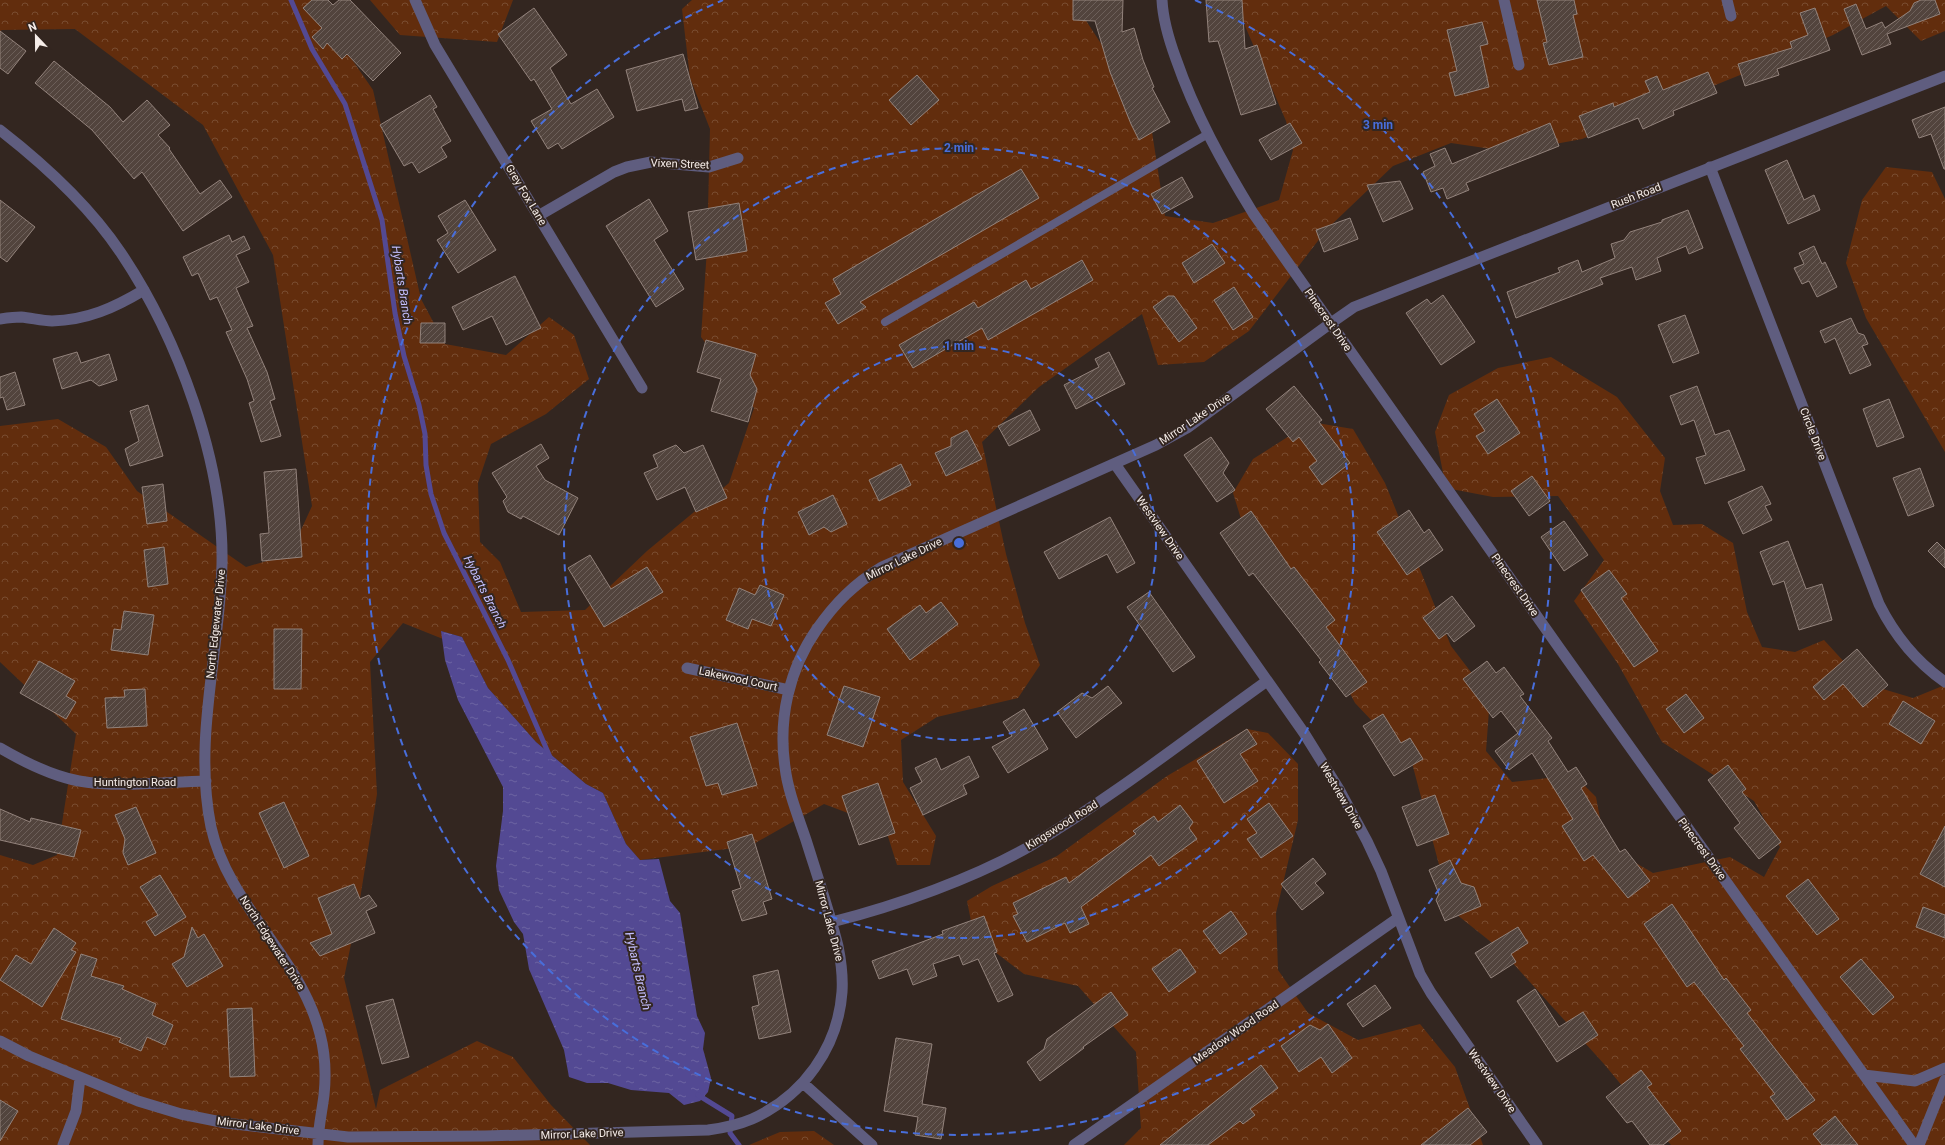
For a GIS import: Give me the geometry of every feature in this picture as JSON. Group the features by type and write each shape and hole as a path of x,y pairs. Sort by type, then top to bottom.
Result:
{"street":[{"name":"Grey Fox Lane","path":"415,0 435,45 642,388"},
{"name":"Pinecrest Drive","path":"1162,0 1166,30 1181,73 1208,134 1224,165 1253,213 1556,643 1914,1145"},
{"path":"1504,0 1519,65"},
{"path":"1728,0 1731,16"},
{"name":"Rush Road","path":"1330,323 1354,307 1945,76"},
{"name":"North Edgewater Drive","path":"0,130 29,153 56,178 92,216 120,252 144,290 175,355 195,408 208,451 215,484 222,562 219,608 205,743 206,781 211,825 216,847 225,868 236,888 305,993 314,1014 321,1036 324,1058 325,1092 318,1139"},
{"name":"Vixen Street","path":"538,216 614,172 627,167 652,162 709,167 738,158"},
{"name":"Circle Drive","path":"1710,167 1878,604 1902,642 1916,659 1945,682"},
{"path":"0,319 20,317 46,320 74,319 96,314 117,306 144,290"},
{"name":"Mirror Lake Drive","path":"0,1041 29,1056 138,1101 181,1114 226,1124 318,1139 348,1137 485,1136 708,1130 730,1126 751,1119 771,1109 790,1096 823,1056 833,1035 839,1014 842,991 842,969 832,922 790,790 785,768 783,723 789,690 800,658 811,638 830,610 862,579 882,568 1115,464 1156,445 1187,428 1330,323"},
{"name":"Westview Drive","path":"1115,464 1304,733 1350,810 1381,871 1420,974 1431,993 1536,1145"},
{"name":"Lakewood Court","path":"687,668 789,690"},
{"name":"Kingswood Road","path":"832,922 918,896 980,870 1031,845 1104,797 1267,681"},
{"name":"Huntington Road","path":"0,748 45,770 77,781 100,784 206,781"},
{"name":"Meadow Wood Road","path":"1074,1145 1398,918"},
{"path":"1864,1075 1915,1081 1945,1068"},
{"path":"62,1145 76,1111 80,1078"},
{"path":"1919,1145 1945,1080"},
{"path":"802,1083 872,1145"}],"lane":[{"path":"886,322 1208,134"}],"green space":[{"path":"0,0 311,0 373,90 421,299 445,344 506,355 549,317 574,335 589,379 546,414 491,444 478,483 480,542 500,562 521,612 585,610 647,551 729,483 754,408 701,337 707,249 710,129 690,78 682,9 692,0 1079,0 1085,19 1150,119 1165,216 1213,223 1279,200 1293,150 1286,121 1245,26 1237,0 1945,0 1945,31 1921,41 1886,6 1833,35 1750,71 1582,139 1512,152 1451,143 1393,166 1327,229 1249,331 1204,362 1158,365 1142,314 1039,387 982,442 1006,554 1025,623 1040,665 1018,698 937,717 901,740 903,782 936,836 930,865 897,865 885,827 824,804 750,846 640,860 626,844 603,793 586,784 536,742 488,688 462,637 441,631 443,639 403,623 370,662 377,794 359,905 344,978 376,1109 380,1090 477,1041 513,1057 551,1105 590,1145 0,1145 0,855 33,865 57,855 76,734 0,662 0,426 58,419 106,447 137,491 246,567 290,554 312,506 273,255 203,125 75,29 0,31"},
{"path":"370,0 513,0 497,42 400,35"},
{"path":"1886,167 1932,172 1945,199 1945,452 1866,318 1846,263 1862,200"},
{"path":"1551,357 1617,397 1665,458 1660,491 1673,525 1702,524 1733,543 1747,612 1762,647 1795,652 1824,640 1847,665 1883,689 1913,698 1945,685 1945,1145 1671,1145 1604,1064 1501,950 1451,910 1412,763 1355,703 1305,606 1250,548 1233,493 1253,459 1311,422 1353,429 1385,483 1451,646 1490,697 1486,751 1512,782 1574,775 1596,797 1605,845 1653,873 1730,857 1764,877 1780,847 1754,801 1662,742 1618,664 1574,601 1604,560 1558,496 1493,497 1446,488 1435,432 1449,395 1498,368"},
{"path":"1247,729 1268,733 1298,764 1298,820 1276,913 1278,970 1308,1013 1358,1040 1420,1024 1455,1067 1483,1145 1124,1145 1141,1128 1136,1052 1078,986 1024,974 974,936 967,901 992,886 1057,856 1167,776"},
{"path":"814,1131 834,1145 749,1145 780,1132"}],"water":[{"path":"441,631 462,637 488,688 536,742 586,784 603,793 626,844 640,860 659,859 670,901 680,913 697,1016 705,1033 703,1049 711,1078 708,1092 700,1101 684,1105 669,1093 631,1090 608,1083 587,1083 569,1077 564,1050 529,969 523,934 514,922 499,890 496,866 503,811 503,787 458,700 445,660"}],"building":[{"path":"312,0 328,0 333,5 339,0 350,0 401,53 373,81 347,54 342,59 327,43 323,49 312,37 322,28 303,8"},
{"path":"1073,0 1123,0 1122,32 1134,28 1143,60 1154,87 1152,88 1170,122 1139,140 1110,72 1095,21 1073,20"},
{"path":"1206,0 1242,0 1245,49 1257,45 1276,104 1241,115 1218,41 1209,42"},
{"path":"1537,0 1574,0 1577,14 1573,15 1583,57 1549,65 1543,43 1547,42"},
{"path":"1921,0 1935,0 1940,14 1887,34 1891,44 1862,55 1844,9 1856,4 1866,29 1882,22 1885,28 1910,11 1914,3"},
{"path":"534,8 567,55 550,68 571,104 597,89 614,117 562,149 558,143 548,149 531,121 552,109 534,79 531,81 498,34"},
{"path":"1815,8 1830,50 1777,69 1779,75 1745,86 1738,64 1792,48 1790,42 1808,35 1800,13"},
{"path":"1482,22 1488,44 1480,46 1489,87 1455,96 1449,73 1457,71 1447,30"},
{"path":"0,31 26,51 8,74 0,68"},
{"path":"683,54 698,108 685,111 682,99 637,111 626,70"},
{"path":"54,61 110,107 123,122 147,100 170,125 158,135 170,148 169,149 200,194 220,180 232,197 183,231 142,172 134,179 92,130 35,83"},
{"path":"1708,72 1717,93 1673,111 1674,115 1643,129 1638,118 1588,138 1579,116 1613,103 1614,107 1650,92 1645,81 1657,76 1663,90"},
{"path":"917,75 939,100 911,125 889,100"},
{"path":"430,95 437,107 433,109 451,141 441,147 447,157 419,173 412,162 404,166 380,125"},
{"path":"1945,107 1944,169 1931,134 1919,138 1912,120"},
{"path":"1290,123 1302,143 1271,160 1259,140"},
{"path":"1550,123 1559,146 1466,183 1469,190 1447,199 1443,188 1431,192 1423,172 1435,166 1430,154 1445,148 1452,164"},
{"path":"1787,160 1804,200 1814,195 1820,210 1788,224 1765,170"},
{"path":"1021,169 1039,198 860,302 866,307 838,324 825,303 841,294 833,279"},
{"path":"1182,177 1193,197 1162,214 1151,194"},
{"path":"1400,181 1413,209 1383,222 1367,185"},
{"path":"649,199 668,231 654,240 684,289 656,307 606,226"},
{"path":"0,200 35,227 7,262 0,257"},
{"path":"465,200 496,250 458,273 437,240 448,233 438,216"},
{"path":"739,203 747,251 696,260 688,212"},
{"path":"1688,210 1703,248 1689,254 1686,246 1657,258 1661,271 1636,280 1632,267 1600,278 1603,284 1516,318 1507,292 1560,272 1558,268 1578,260 1582,272 1615,258 1611,244 1624,240 1630,232 1662,222 1662,220"},
{"path":"1350,218 1358,239 1324,252 1316,230"},
{"path":"229,235 232,242 244,236 250,249 236,255 249,282 236,288 253,326 247,328 267,372 275,399 270,401 281,436 261,442 249,403 254,401 247,379 226,332 232,330 217,297 210,300 198,273 192,276 183,257"},
{"path":"1212,244 1225,263 1194,283 1182,263"},
{"path":"1814,246 1822,264 1825,262 1837,287 1817,297 1809,281 1802,284 1794,268 1804,264 1799,253"},
{"path":"1082,260 1093,280 988,340 982,328 913,368 899,345 974,302 978,308 1026,280 1031,289"},
{"path":"515,276 541,328 506,345 492,316 463,330 452,307"},
{"path":"1234,287 1253,317 1233,330 1214,300"},
{"path":"1443,295 1475,342 1441,365 1406,313 1427,299 1431,304"},
{"path":"1168,296 1174,296 1197,328 1179,342 1153,307"},
{"path":"1685,315 1699,353 1673,363 1658,325"},
{"path":"1851,318 1858,333 1864,335 1868,344 1862,346 1871,365 1850,374 1835,338 1825,343 1820,331"},
{"path":"421,323 445,323 445,343 420,343"},
{"path":"706,340 756,354 750,375 757,389 748,422 711,411 721,379 697,372"},
{"path":"77,352 81,363 109,354 117,380 99,386 91,380 62,389 53,359"},
{"path":"1109,352 1125,384 1076,409 1064,385 1099,367 1095,359"},
{"path":"15,372 25,405 7,410 3,397 0,398 0,377"},
{"path":"1294,386 1322,420 1319,422 1350,463 1322,485 1309,467 1317,461 1299,437 1293,442 1266,409"},
{"path":"1697,386 1715,435 1729,430 1745,470 1705,484 1696,458 1706,455 1694,420 1681,425 1670,396"},
{"path":"1497,399 1520,433 1488,454 1476,436 1485,431 1474,414"},
{"path":"1889,399 1904,437 1877,447 1863,409"},
{"path":"148,405 163,456 130,466 125,449 139,441 130,411"},
{"path":"1030,410 1040,430 1009,446 998,426"},
{"path":"967,430 982,459 946,476 935,453 951,446 951,438"},
{"path":"1211,437 1229,463 1223,473 1235,490 1217,502 1184,455"},
{"path":"541,444 549,458 536,466 545,480 578,498 559,535 523,516 521,519 508,512 503,501 507,497 492,473"},
{"path":"676,445 684,453 703,445 727,498 696,512 685,487 657,500 644,473 658,467 653,455"},
{"path":"901,464 911,485 879,501 869,480"},
{"path":"1920,468 1934,506 1908,516 1893,478"},
{"path":"296,469 302,557 262,561 260,534 269,533 264,472"},
{"path":"1532,476 1550,501 1529,516 1511,491"},
{"path":"163,484 167,521 147,524 142,487"},
{"path":"1762,486 1771,504 1765,506 1772,520 1743,534 1728,502"},
{"path":"833,495 847,524 831,532 824,527 809,535 798,512"},
{"path":"1409,510 1424,533 1429,529 1443,550 1407,575 1377,532"},
{"path":"1251,511 1291,569 1294,567 1335,620 1326,627 1367,682 1346,697 1319,662 1321,660 1253,573 1249,576 1220,533"},
{"path":"1110,517 1135,563 1117,573 1107,554 1059,579 1044,552"},
{"path":"1564,521 1588,555 1564,571 1541,537"},
{"path":"1788,541 1806,589 1822,584 1832,620 1799,630 1784,581 1773,585 1760,552"},
{"path":"1937,542 1945,550 1945,568 1928,551"},
{"path":"164,547 168,584 148,587 144,550"},
{"path":"590,555 611,589 647,567 663,592 604,627 568,568"},
{"path":"1609,570 1627,594 1621,598 1658,651 1634,667 1581,590"},
{"path":"760,585 784,595 771,626 752,619 748,629 726,620 739,588 755,595"},
{"path":"1149,592 1195,657 1173,672 1127,607"},
{"path":"1452,596 1475,626 1454,642 1447,633 1439,639 1423,618"},
{"path":"941,602 958,624 910,660 887,629 920,605 926,613"},
{"path":"124,611 154,615 148,655 111,650 114,629 121,630"},
{"path":"274,629 302,629 301,689 274,689"},
{"path":"1857,649 1888,685 1863,707 1843,684 1824,700 1813,687"},
{"path":"39,661 75,681 66,696 76,702 66,719 20,693"},
{"path":"1487,661 1496,673 1504,667 1524,694 1520,696 1552,738 1548,741 1568,772 1576,767 1587,784 1581,788 1620,852 1625,849 1650,881 1628,898 1593,855 1584,861 1562,826 1573,819 1532,753 1509,770 1495,751 1518,733 1501,711 1493,718 1463,679"},
{"path":"844,686 880,697 863,747 827,735"},
{"path":"1108,686 1122,703 1076,738 1057,712 1082,693 1092,698"},
{"path":"145,689 147,726 107,728 105,698 125,697 124,690"},
{"path":"1686,694 1704,718 1684,733 1666,709"},
{"path":"1903,701 1935,721 1921,744 1889,724"},
{"path":"1024,709 1048,749 1008,773 992,747 1012,736 1003,722"},
{"path":"1383,714 1401,743 1410,738 1423,759 1394,776 1363,726"},
{"path":"737,723 757,785 722,795 718,783 706,786 690,737"},
{"path":"1247,729 1257,744 1240,754 1258,781 1224,803 1197,761"},
{"path":"969,756 979,777 963,785 967,794 923,815 910,788 922,782 915,768 936,758 941,770"},
{"path":"1728,765 1746,789 1742,792 1781,842 1759,859 1734,828 1740,823 1708,780"},
{"path":"878,783 895,833 859,845 842,796"},
{"path":"1435,795 1449,834 1417,846 1402,807"},
{"path":"284,802 309,856 284,868 259,813"},
{"path":"1269,803 1293,836 1261,858 1247,839 1257,833 1247,819"},
{"path":"1180,805 1193,822 1189,828 1197,839 1159,866 1151,855 1081,907 1089,924 1070,933 1065,923 1027,942 1013,916 1018,914 1013,903 1066,877 1069,883 1136,834 1133,831 1154,816 1158,822"},
{"path":"136,807 156,853 128,865 123,853 125,839 115,815"},
{"path":"0,809 30,822 31,818 81,830 74,857 0,840"},
{"path":"1945,826 1945,887 1920,874"},
{"path":"752,834 772,899 763,902 767,914 742,921 732,891 741,888 727,842"},
{"path":"1313,858 1326,874 1315,883 1324,893 1302,910 1281,884"},
{"path":"1450,860 1461,883 1474,887 1481,906 1445,921 1436,900 1439,894 1429,870"},
{"path":"160,875 186,917 155,936 146,922 158,915 140,887"},
{"path":"1808,879 1839,919 1817,935 1786,896"},
{"path":"354,884 360,899 369,895 377,906 366,911 375,933 320,956 310,943 332,934 318,898"},
{"path":"1672,904 1724,980 1726,978 1751,1010 1747,1013 1815,1100 1787,1120 1770,1097 1775,1094 1740,1049 1744,1046 1694,982 1687,987 1644,924"},
{"path":"1923,907 1945,915 1945,938 1916,927"},
{"path":"1231,911 1247,934 1220,954 1203,931"},
{"path":"984,916 997,952 994,953 1013,995 998,1002 978,959 963,965 959,955 933,964 937,976 913,985 907,969 879,979 872,961 943,934 942,931"},
{"path":"192,927 198,938 204,934 223,966 187,987 172,964 184,957"},
{"path":"1518,927 1528,943 1511,954 1516,962 1491,978 1475,953"},
{"path":"54,928 76,943 71,950 76,952 42,1007 0,980 16,955 31,964"},
{"path":"1180,949 1196,972 1169,992 1152,969"},
{"path":"81,954 97,959 91,976 124,986 122,989 156,1004 152,1015 173,1025 165,1045 147,1037 141,1051 119,1042 121,1038 61,1019"},
{"path":"1861,959 1894,997 1873,1015 1840,977"},
{"path":"778,970 791,1032 759,1039 752,1007 759,1005 753,976"},
{"path":"1375,985 1391,1008 1363,1027 1347,1004"},
{"path":"1535,989 1559,1027 1583,1012 1598,1035 1557,1062 1517,1001"},
{"path":"1111,992 1128,1015 1083,1047 1084,1048 1040,1081 1027,1062 1044,1049 1047,1039"},
{"path":"393,999 409,1057 382,1064 366,1006"},
{"path":"252,1008 255,1076 230,1077 227,1009"},
{"path":"1328,1024 1352,1058 1332,1073 1321,1057 1299,1072 1281,1046 1310,1025 1320,1030"},
{"path":"896,1038 932,1044 922,1104 946,1108 941,1139 915,1135 918,1117 884,1111"},
{"path":"1261,1065 1278,1088 1250,1109 1255,1115 1243,1124 1240,1121 1208,1145 1160,1145"},
{"path":"1641,1070 1652,1084 1647,1087 1681,1131 1663,1145 1650,1145 1632,1121 1627,1123 1606,1097"},
{"path":"0,1100 18,1111 0,1141"},
{"path":"1468,1108 1487,1132 1470,1145 1421,1145"},
{"path":"1835,1116 1858,1145 1822,1145 1813,1134"}],"waterway":[{"name":"Hybarts Branch","path":"291,0 312,49 345,104 382,220 395,313 404,356 419,405 425,434 426,465 431,494 444,533 508,660 550,757"},
{"name":"Hybarts Branch","path":"698,1095 732,1116 730,1133 739,1145"}]}
